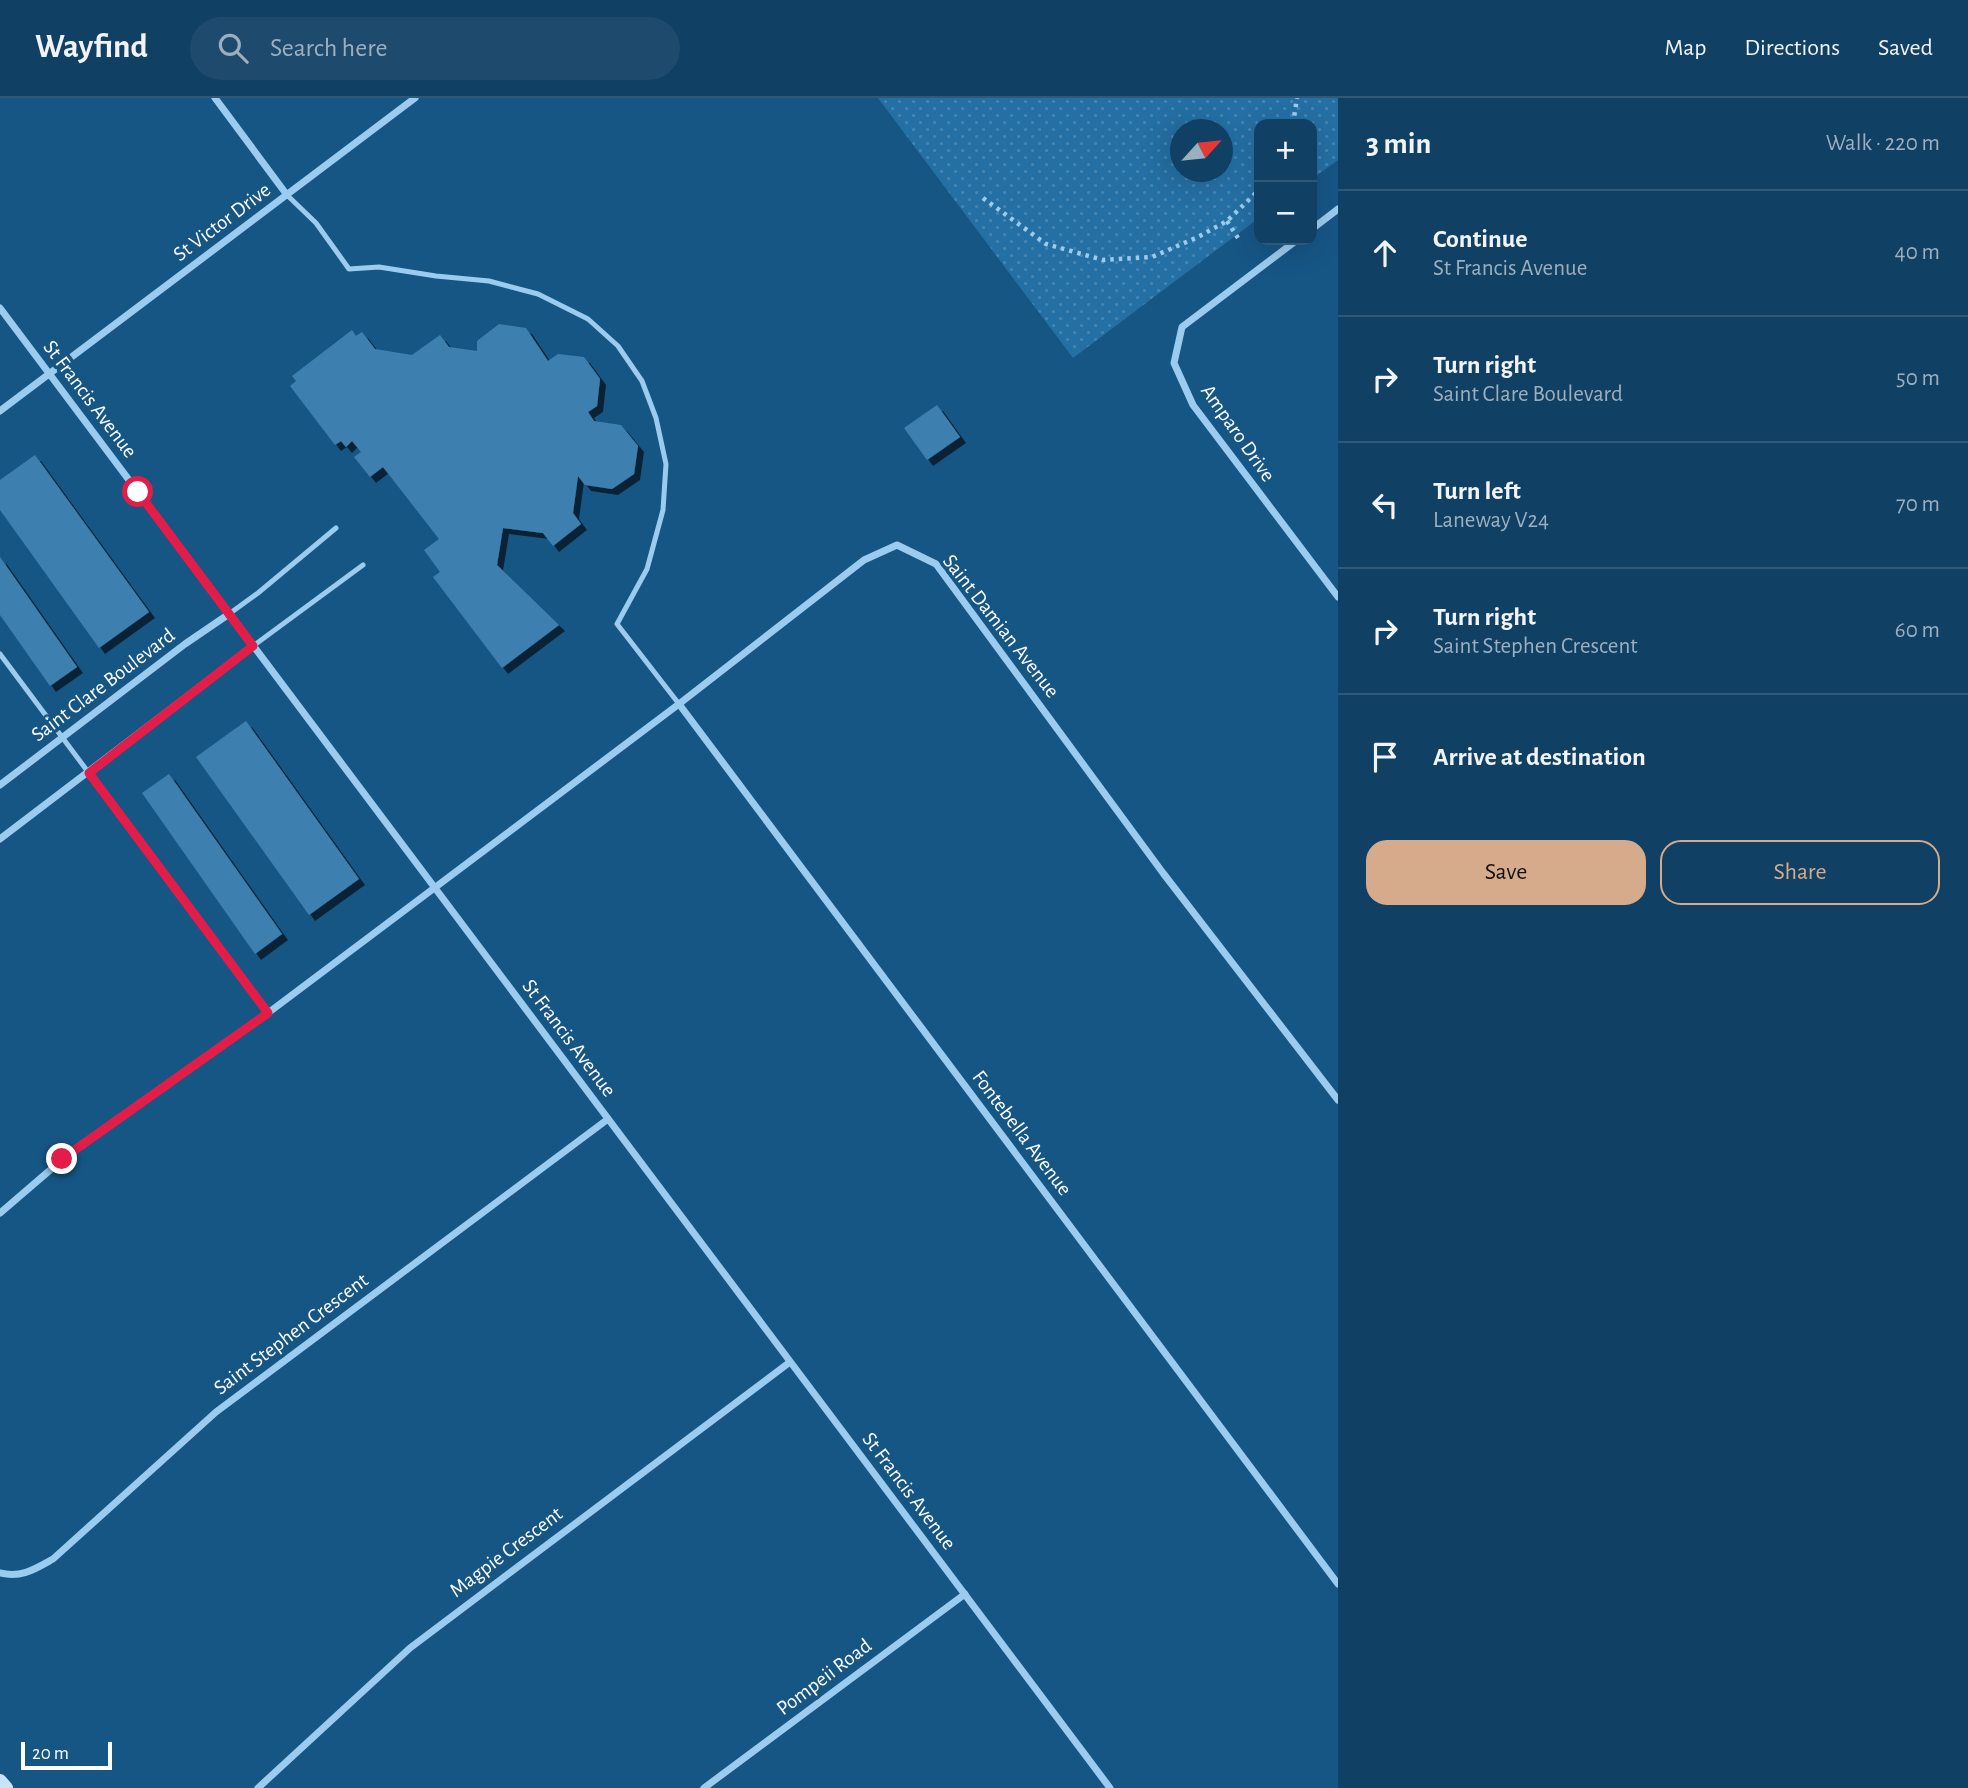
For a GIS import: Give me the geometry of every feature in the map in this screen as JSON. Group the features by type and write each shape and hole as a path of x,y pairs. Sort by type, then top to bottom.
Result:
{"main road":[{"path":"0,1781 6,1788"}],"street":[{"path":"215,98 287,195"},
{"name":"St Victor Drive","path":"0,411 415,98"},
{"path":"1317,225 1338,209"},
{"name":"Amparo Drive","path":"1290,245 1182,327 1174,363 1193,405 1338,597"},
{"name":"St Francis Avenue","path":"0,308 1110,1788"},
{"name":"Saint Damian Avenue","path":"435,888 864,561 897,545 936,564 1163,873 1338,1100"},
{"name":"Saint Clare Boulevard","path":"0,785 185,644 229,614"},
{"path":"0,839 253,646"},
{"name":"Fontebella Avenue","path":"679,704 1338,1584"},
{"path":"0,1213 62,1159 268,1013 435,888"},
{"name":"Saint Stephen Crescent","path":"0,1573 12,1576 31,1571 53,1559 216,1412 608,1119"},
{"name":"Magpie Crescent","path":"258,1788 410,1647 790,1362"},
{"name":"Pompeii Road","path":"704,1788 965,1594"}],"lane":[{"path":"287,195 316,223 349,270 379,267 489,281 538,294 588,319 618,346 642,381 656,418 666,464 663,510 647,569 617,624 679,704"},
{"path":"229,614 336,528"},
{"path":"253,646 363,565"},
{"path":"0,654 268,1013"}],"path":[{"path":"1294,119 1297,98"},
{"path":"984,198 1046,244 1103,260 1152,257 1198,237 1227,220 1254,195"},
{"path":"1227,220 1238,238"}],"shaded area":[{"path":"878,98 1338,98 1338,160 1317,175 1317,119 1254,119 1254,222 1073,358"}],"building":[{"path":"499,324 526,328 548,361 558,354 584,357 600,379 597,406 588,412 594,421 621,425 638,446 634,474 612,489 585,485 578,476 573,513 581,524 553,546 543,533 503,528 497,565 559,625 502,668 433,577 440,572 424,550 439,539 383,467 370,477 354,457 361,452 352,441 346,447 341,441 335,445 290,386 296,381 292,376 352,330 356,336 362,332 375,349 412,355 440,335 449,347 477,351 477,341"},
{"path":"937,405 960,437 927,460 904,428"},
{"path":"35,455 149,612 99,648 0,510 0,480"},
{"path":"0,557 77,667 50,686 0,615"},
{"path":"246,721 359,879 309,915 196,757"},
{"path":"169,774 282,934 255,954 142,793"}],"route":[{"path":"62,1159 268,1013 89,773 253,646 138,492"}]}
